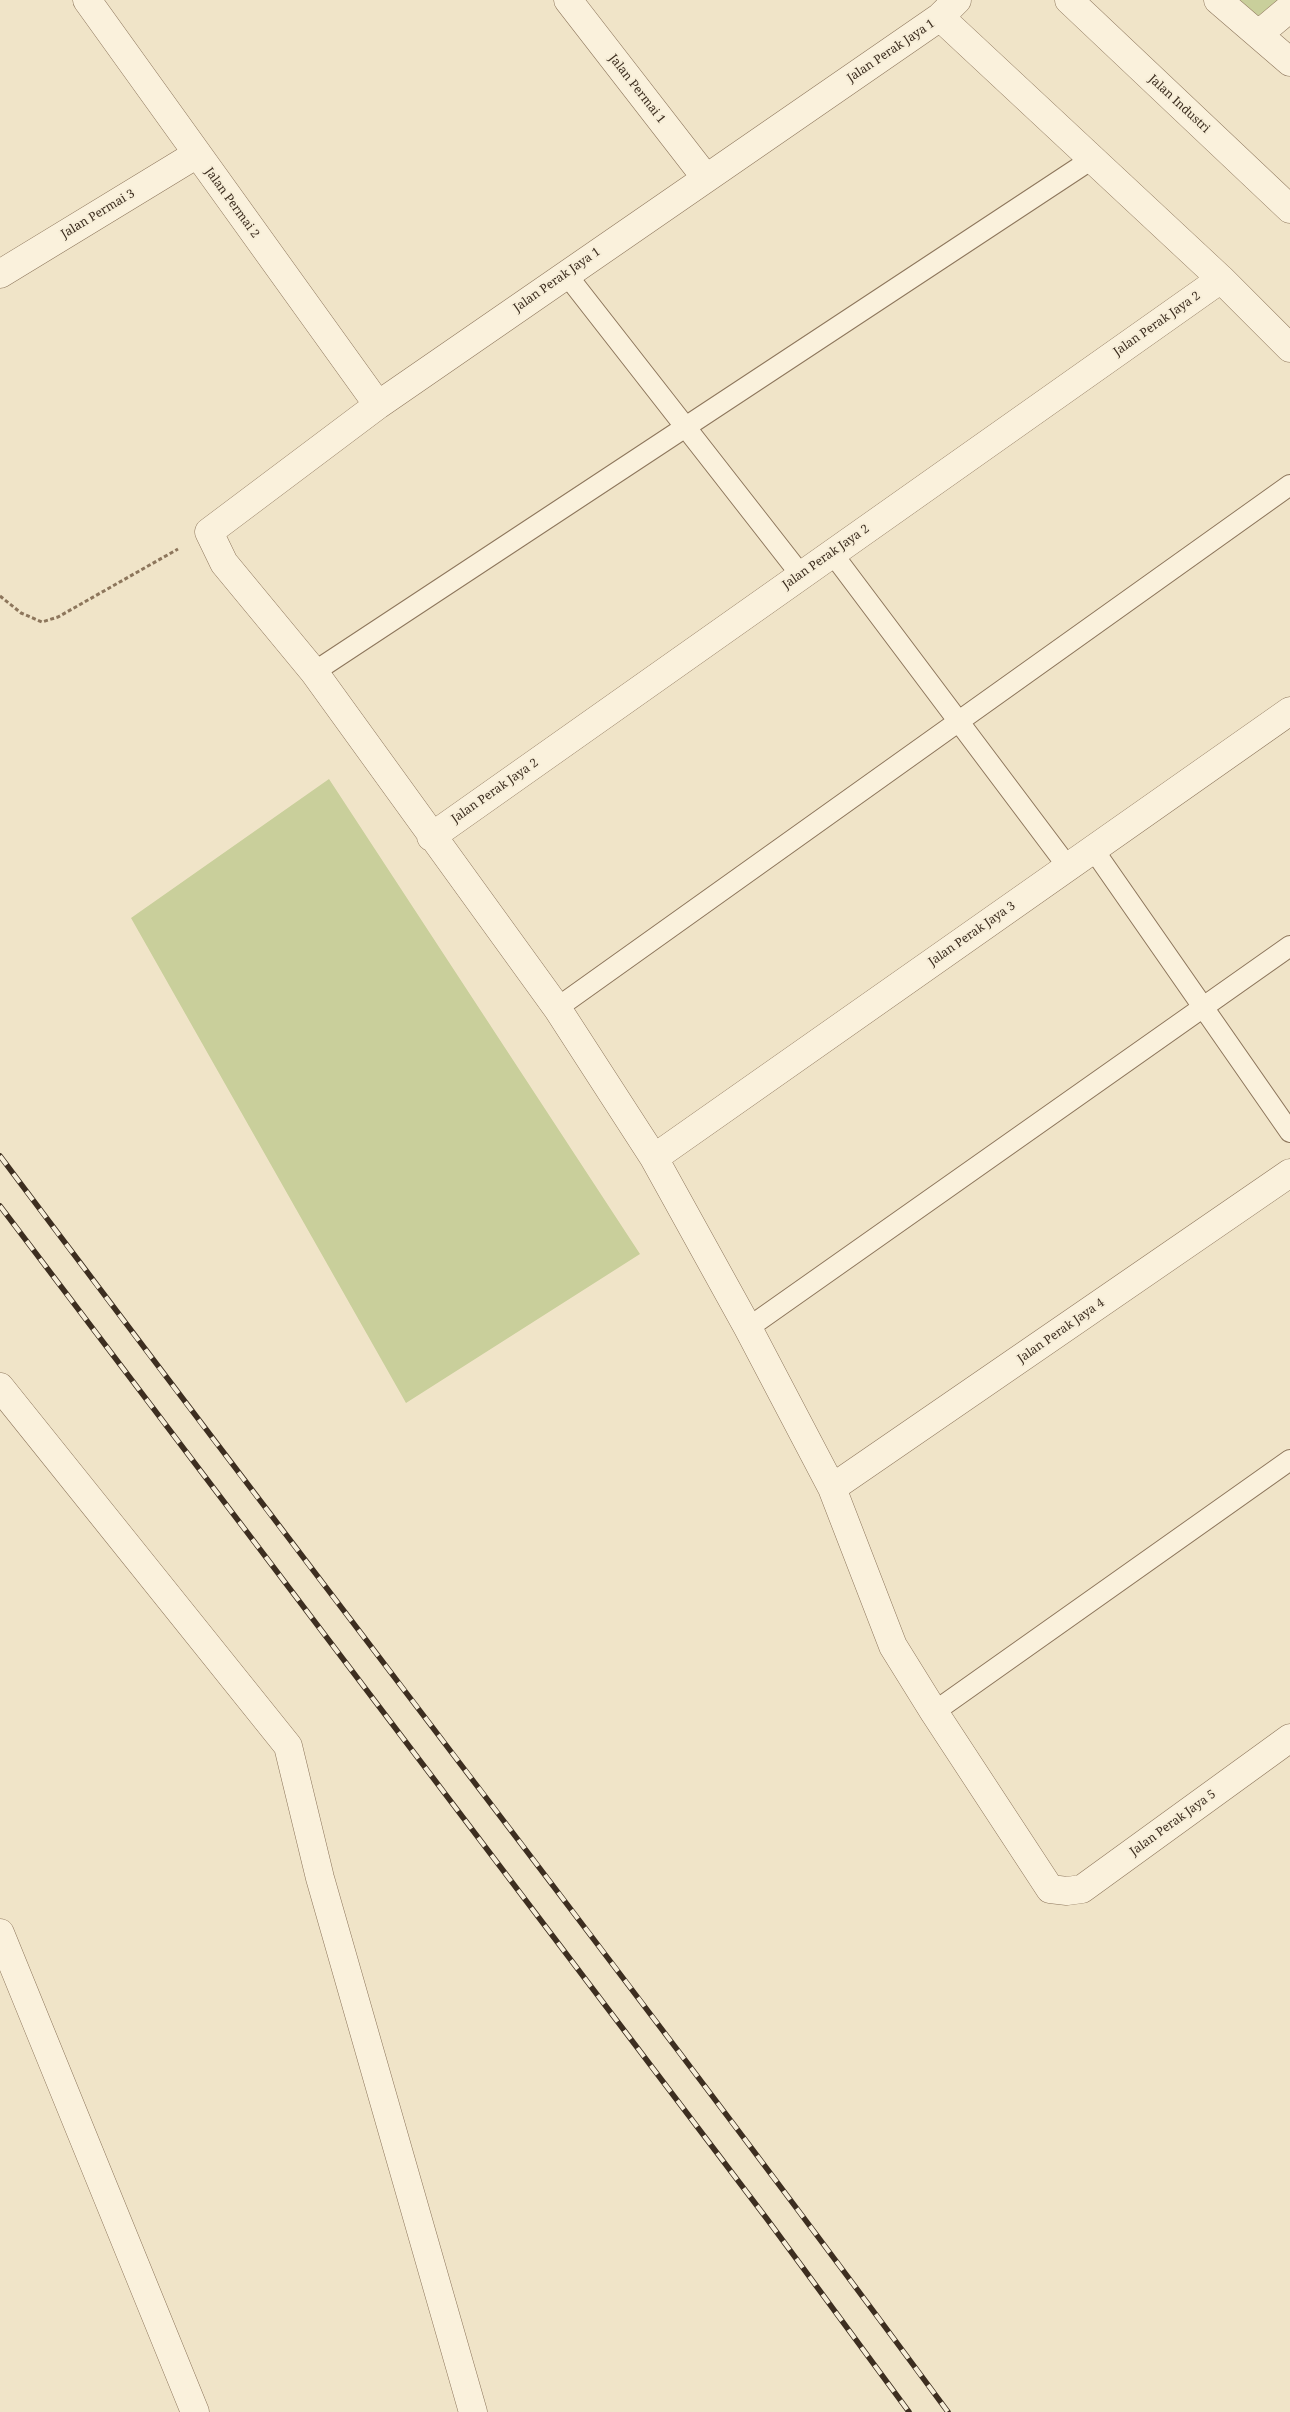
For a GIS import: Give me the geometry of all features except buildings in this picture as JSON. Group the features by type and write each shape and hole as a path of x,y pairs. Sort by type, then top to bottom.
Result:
{"street":[{"name":"Jalan Permai 2","path":"87,0 378,405"},
{"name":"Jalan Permai 1","path":"568,0 706,178"},
{"name":"Jalan Industri","path":"1069,0 1290,209"},
{"path":"1218,0 1290,62"},
{"path":"1259,34 1290,8"},
{"name":"Jalan Perak Jaya 1","path":"209,532 378,405 949,9"},
{"path":"949,9 1092,159 1221,279 1290,348"},
{"name":"Jalan Permai 3","path":"0,274 197,154"},
{"name":"Jalan Perak Jaya 2","path":"431,837 1221,279"},
{"path":"209,532 224,563 314,672 556,1008 654,1158 748,1328 832,1488 893,1646 934,1712"},
{"name":"Jalan Perak Jaya 3","path":"654,1158 1290,711"},
{"name":"Jalan Perak Jaya 4","path":"832,1488 1290,1173"},
{"path":"0,1387 288,1746 320,1878 473,2412"},
{"name":"Jalan Perak Jaya 5","path":"934,1712 1050,1889 1067,1892 1082,1889 1290,1738"},
{"path":"0,1933 195,2412"}],"lane":[{"path":"314,672 1092,159"},
{"path":"566,274 801,575"},
{"path":"556,1008 1290,485"},
{"path":"832,553 1068,867"},
{"path":"1093,849 1290,1132"},
{"path":"748,1328 1290,946"},
{"path":"934,1712 1290,1460"}],"path":[{"path":"0,596 21,613 42,622 50,620 209,532"}],"green space":[{"path":"1225,0 1290,0 1259,34"},
{"path":"329,779 640,1254 406,1403 131,918"}],"railway":[{"path":"0,1156 713,2097 948,2412"},
{"path":"0,1206 767,2219 909,2412"}]}
